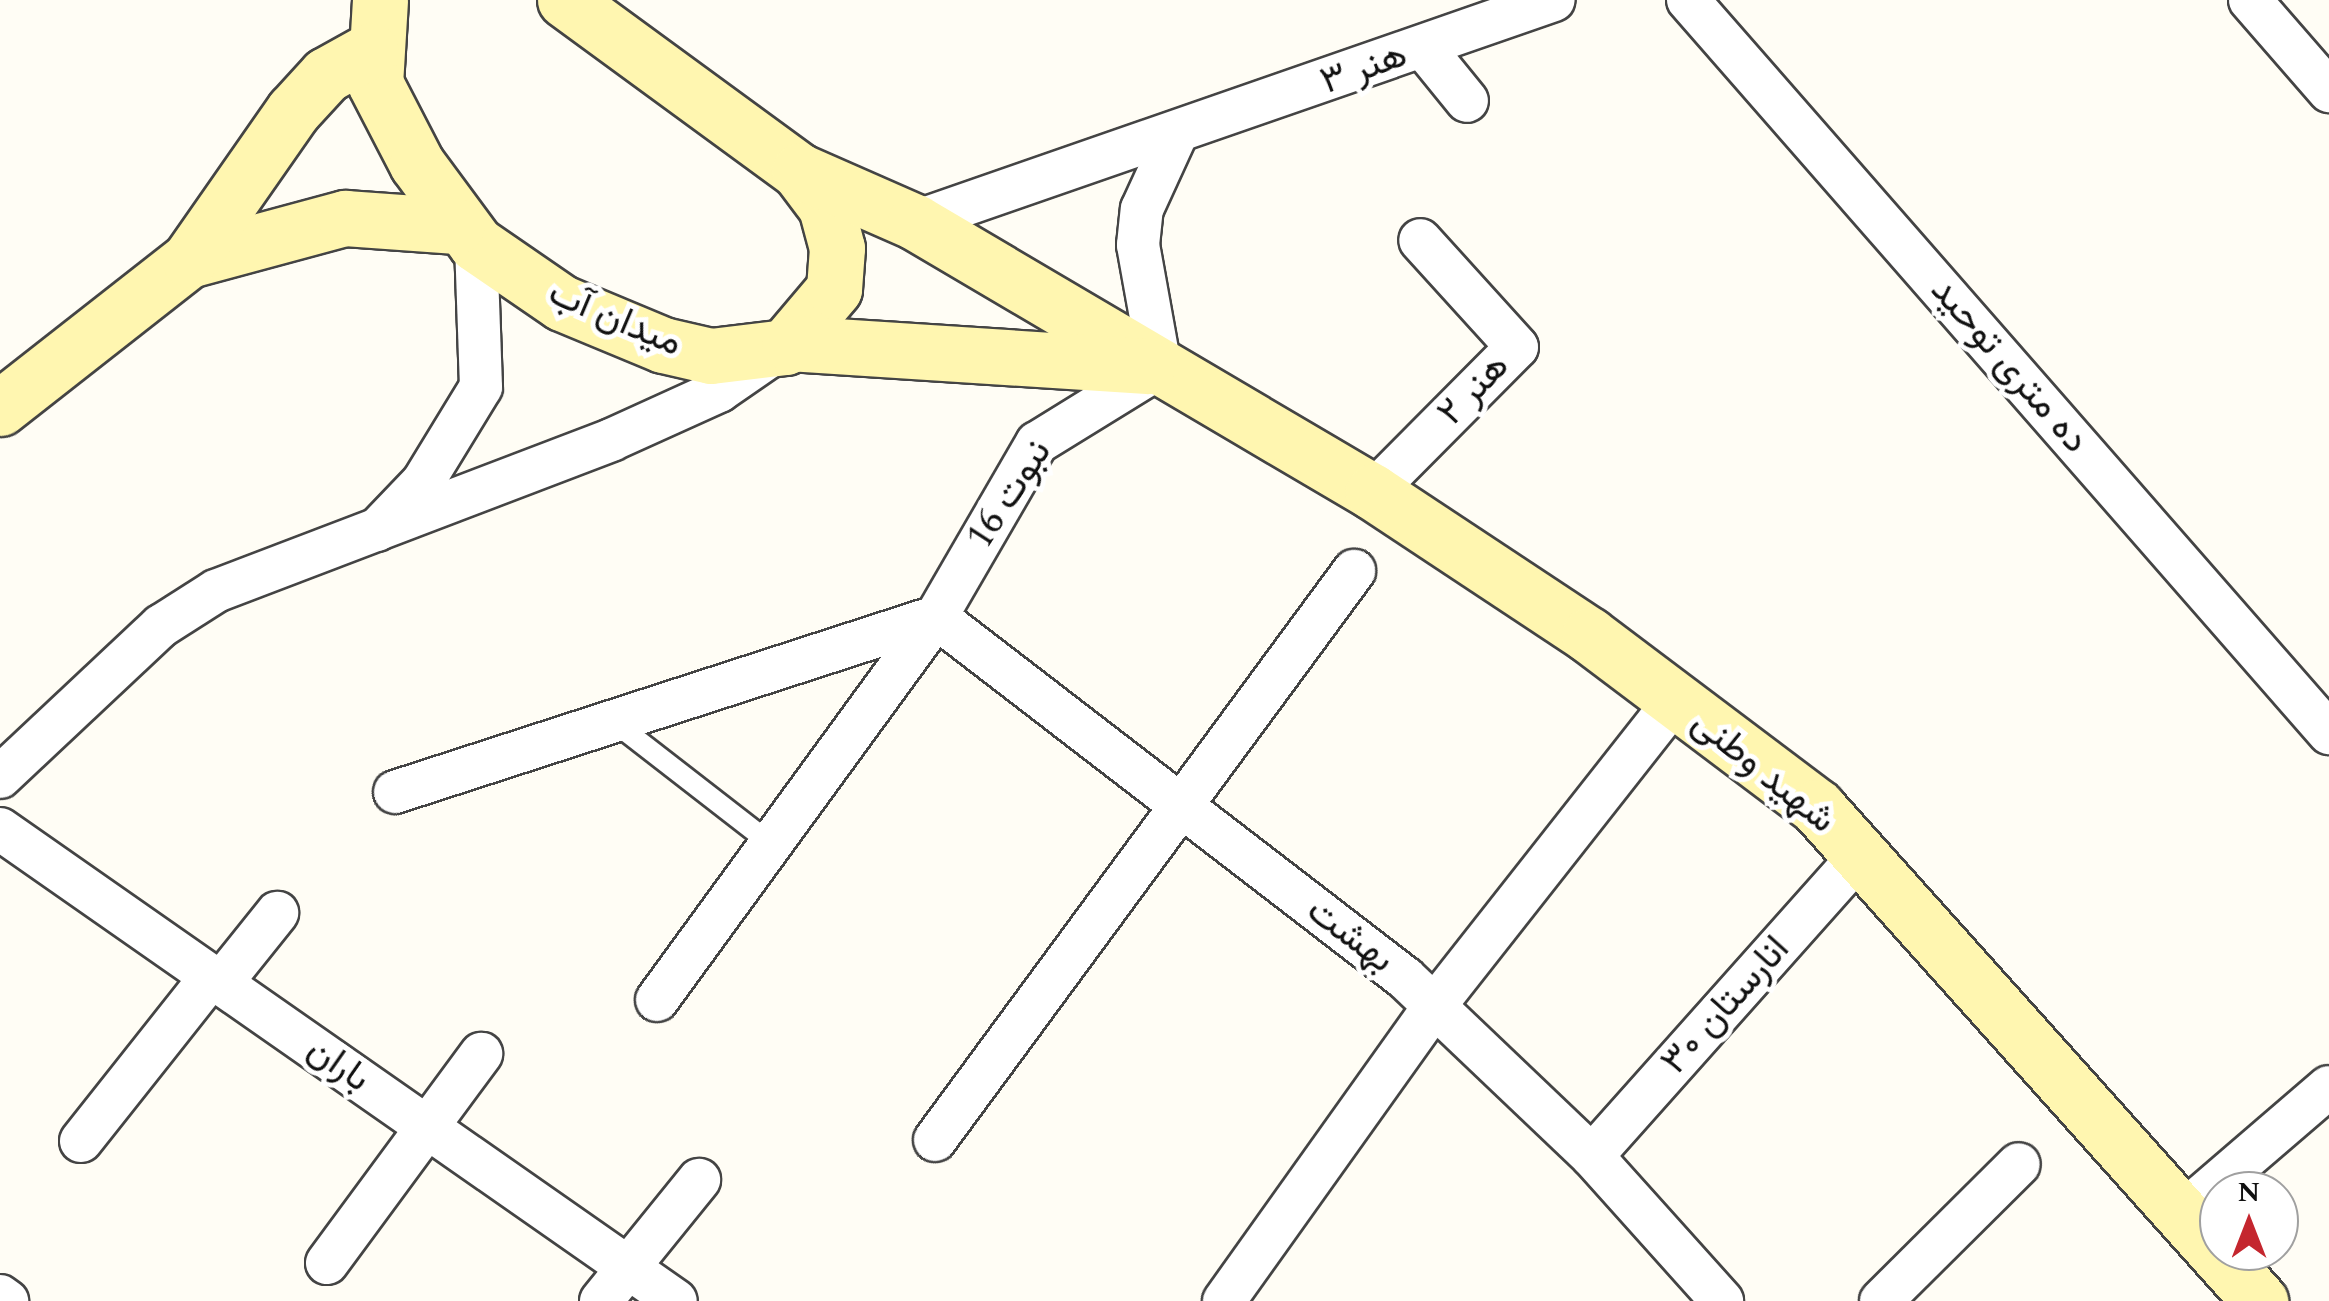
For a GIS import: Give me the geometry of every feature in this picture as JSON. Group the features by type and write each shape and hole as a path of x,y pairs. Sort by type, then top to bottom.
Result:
{"main road":[{"path":"565,0 799,170 826,207 837,248 834,289 783,347"},
{"path":"0,408 189,260 294,111 367,23"},
{"name":"میدان آب","path":"367,23 388,115 466,235 562,303 662,345 712,356 783,347 1160,367"},
{"name":"شهید وطنی","path":"799,170 915,222 1374,492 1675,700 1817,807 2260,1301"},
{"path":"189,260 345,218 466,235"}],"street":[{"name":"هنر ۳","path":"915,222 1174,139 1554,0"},
{"name":"ده متری توحید","path":"1688,0 2329,733"},
{"path":"2250,0 2329,91"},
{"path":"1424,48 1467,102"},
{"path":"1160,367 1138,245 1142,209 1174,139"},
{"path":"366,541 423,482 481,387 466,235"},
{"name":"هنر ۲","path":"1374,492 1517,348 1420,240"},
{"path":"0,777 161,626 233,584 366,541 719,391 783,347"},
{"name":"نبوت 16","path":"657,1000 936,617 1037,443 1160,367"},
{"path":"935,1140 1354,571"},
{"path":"395,792 936,617"},
{"name":"بهشت","path":"936,617 1436,1004 1592,1156 1722,1301"},
{"path":"1224,1301 1436,1004 1675,700"},
{"name":"باران","path":"0,828 676,1301"},
{"name":"انارستان ۳۰","path":"1592,1156 1860,856"},
{"path":"81,1141 277,914"},
{"path":"326,1263 424,1124 482,1054"},
{"path":"2180,1216 2329,1088"},
{"path":"1881,1301 2019,1164"},
{"path":"601,1301 699,1180"},
{"path":"0,1296 7,1301"}],"lane":[{"path":"613,721 771,844"}]}
